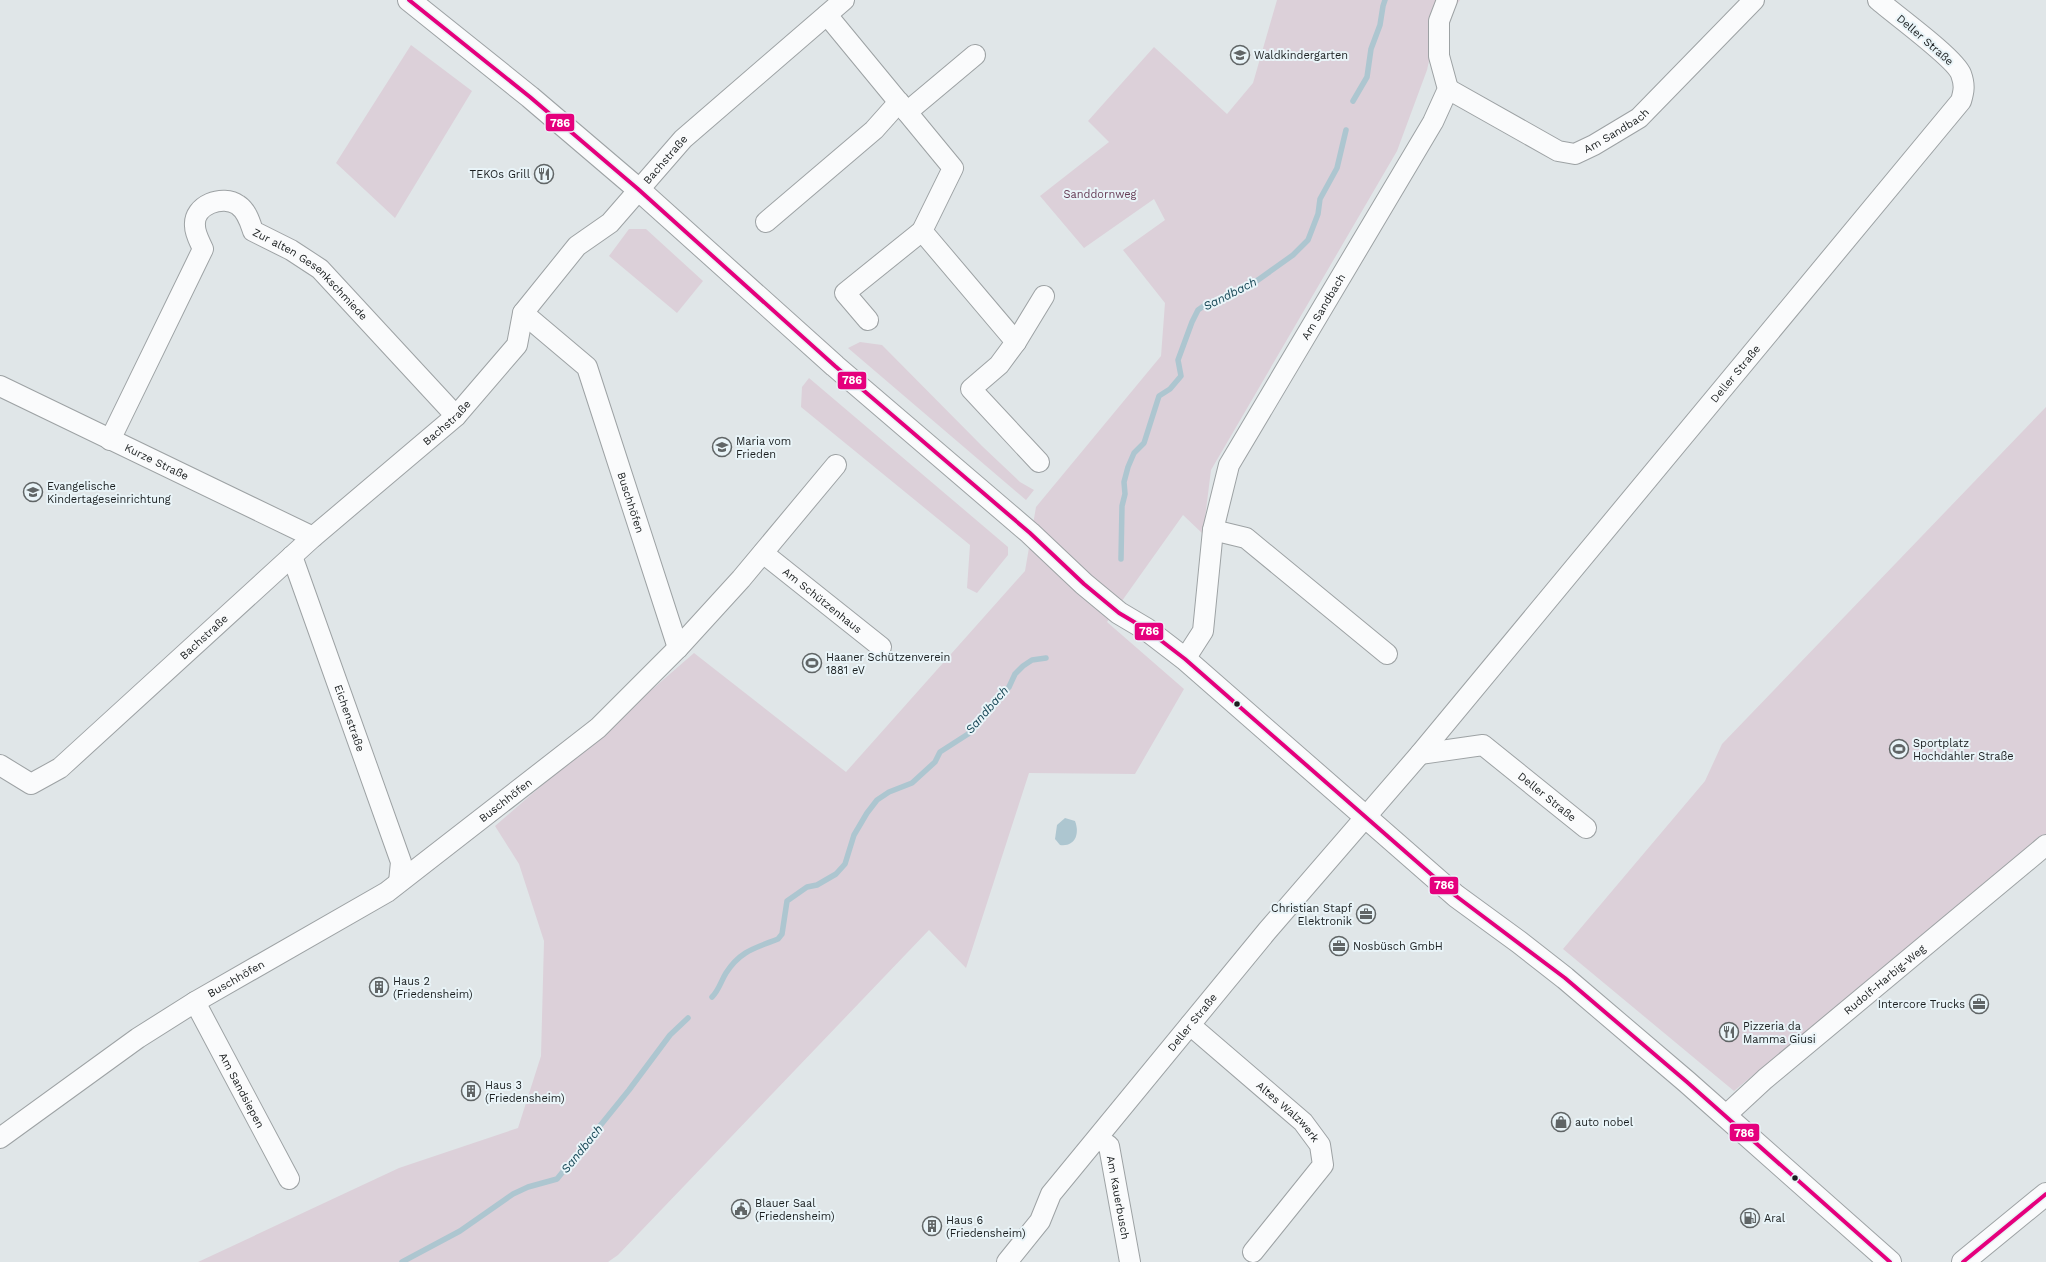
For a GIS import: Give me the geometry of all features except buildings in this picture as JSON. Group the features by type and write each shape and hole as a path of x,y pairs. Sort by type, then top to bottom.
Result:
{"street":[{"path":"409,0 530,97 638,189 823,356 1024,528 1084,584 1119,613 1146,629 1185,660 1456,896 1565,978 1725,1116 1890,1262"},
{"name":"Bachstraße","path":"0,765 30,784 60,768 313,537 456,416 517,345 523,313 577,246 610,223 683,139 844,0"},
{"path":"1447,0 1440,21 1439,56 1448,89"},
{"name":"Am Sandbach","path":"1185,660 1203,631 1213,530 1230,465 1433,122 1448,89 1558,151 1575,154 1594,145 1639,118 1754,0"},
{"name":"Deller Straße","path":"1007,1262 1040,1221 1051,1194 1267,931 1420,754 1961,101 1965,87 1960,72 1941,52 1878,0"},
{"path":"827,15 953,168 922,231 844,293 868,320"},
{"path":"766,222 874,130 975,55"},
{"name":"Zur alten Gesenkschmiede","path":"110,440 203,249 195,225 198,214 206,205 221,200 232,201 239,205 247,214 253,231 291,250 320,269 456,416"},
{"path":"922,231 1011,335 999,365 971,389 1039,462"},
{"name":"Buschhöfen","path":"0,1138 138,1038 195,1002 387,892 598,728 678,648 587,368 523,313"},
{"name":"Kurze Straße","path":"0,386 313,537"},
{"path":"678,648 763,553 836,466"},
{"path":"1213,530 1246,538 1388,654"},
{"name":"Am Schützenhaus","path":"763,553 882,647"},
{"name":"Eichenstraße","path":"292,556 401,862 399,882"},
{"name":"Deller Straße","path":"1420,754 1483,745 1586,828"},
{"name":"Rudolf-Harbig-Weg","path":"1725,1116 1798,1051 2046,845"},
{"name":"Am Sandsiepen","path":"195,1002 289,1179"},
{"name":"Altes Walzwerk","path":"1190,1025 1303,1122 1320,1146 1323,1165 1253,1252"},
{"name":"Am Kauerbusch","path":"1098,1138 1109,1146 1130,1262"},
{"path":"1963,1262 2046,1194"}],"green space":[{"name":"Sanddornweg","path":"1277,0 1460,0 1435,34 1427,70 1397,151 1211,470 1203,534 1183,515 1107,622 1184,689 1135,774 1029,773 966,968 929,930 618,1255 608,1262 198,1262 399,1168 518,1128 541,1056 544,941 519,864 495,826 694,653 846,772 1025,571 1036,507 1161,356 1165,303 1123,250 1165,220 1154,199 1084,248 1040,196 1109,142 1088,121 1154,47 1227,114 1253,83"},
{"path":"411,45 472,91 395,218 336,163"},
{"path":"629,229 646,229 703,281 677,313 609,256"},
{"path":"860,342 882,345 982,446 1020,482 1034,490 1026,500 848,348"},
{"path":"809,378 1008,547 1008,555 977,593 967,588 970,545 801,407 802,387"},
{"path":"2046,407 2046,834 1734,1091 1563,949 1705,781 1722,744"}],"water":[{"path":"1065,818 1075,821 1077,831 1073,842 1060,845 1055,839 1057,825"}],"waterway":[{"name":"Sandbach","path":"1353,101 1367,77 1371,49 1380,25 1385,0"},
{"name":"Sandbach","path":"1121,559 1122,506 1125,494 1124,482 1128,467 1134,453 1144,443 1159,396 1170,389 1181,376 1178,360 1198,310 1208,303 1224,298 1258,280 1293,255 1308,240 1318,214 1320,199 1337,168 1346,130"},
{"name":"Sandbach","path":"712,997 726,973 737,960 749,951 778,939 782,934 787,901 807,887 817,885 836,874 845,864 854,835 867,813 877,800 889,792 912,783 935,762 940,752 968,734 975,727 984,713 1009,687 1015,674 1023,666 1032,660 1046,658"},
{"name":"Sandbach","path":"402,1262 460,1231 513,1194 528,1187 557,1179 629,1090 670,1035 688,1018"}],"transit line":[{"name":"786","path":"409,0 530,97 638,189 835,366 1030,533 1084,584 1119,613 1146,629 1185,659 1456,896 1565,978 1687,1082 1890,1262"},
{"name":"786","path":"1963,1262 2046,1194"}],"place":[{"name":"Waldkindergarten","path":"1240,55"},
{"name":"TEKOs Grill","path":"544,174"},
{"name":"Maria vom Frieden","path":"722,447"},
{"name":"Evangelische Kindertageseinrichtung","path":"33,492"},
{"name":"Haaner Schützenverein 1881 eV","path":"812,663"},
{"name":"Sportplatz Hochdahler Straße","path":"1899,749"},
{"name":"Christian Stapf Elektronik","path":"1366,914"},
{"name":"Nosbüsch GmbH","path":"1339,946"},
{"name":"Haus 2 (Friedensheim)","path":"379,987"},
{"name":"Intercore Trucks","path":"1979,1004"},
{"name":"Pizzeria da Mamma Giusi","path":"1729,1032"},
{"name":"Haus 3 (Friedensheim)","path":"471,1091"},
{"name":"auto nobel","path":"1561,1122"},
{"name":"Blauer Saal (Friedensheim)","path":"741,1209"},
{"name":"Aral","path":"1750,1218"},
{"name":"Haus 6 (Friedensheim)","path":"932,1226"}]}
